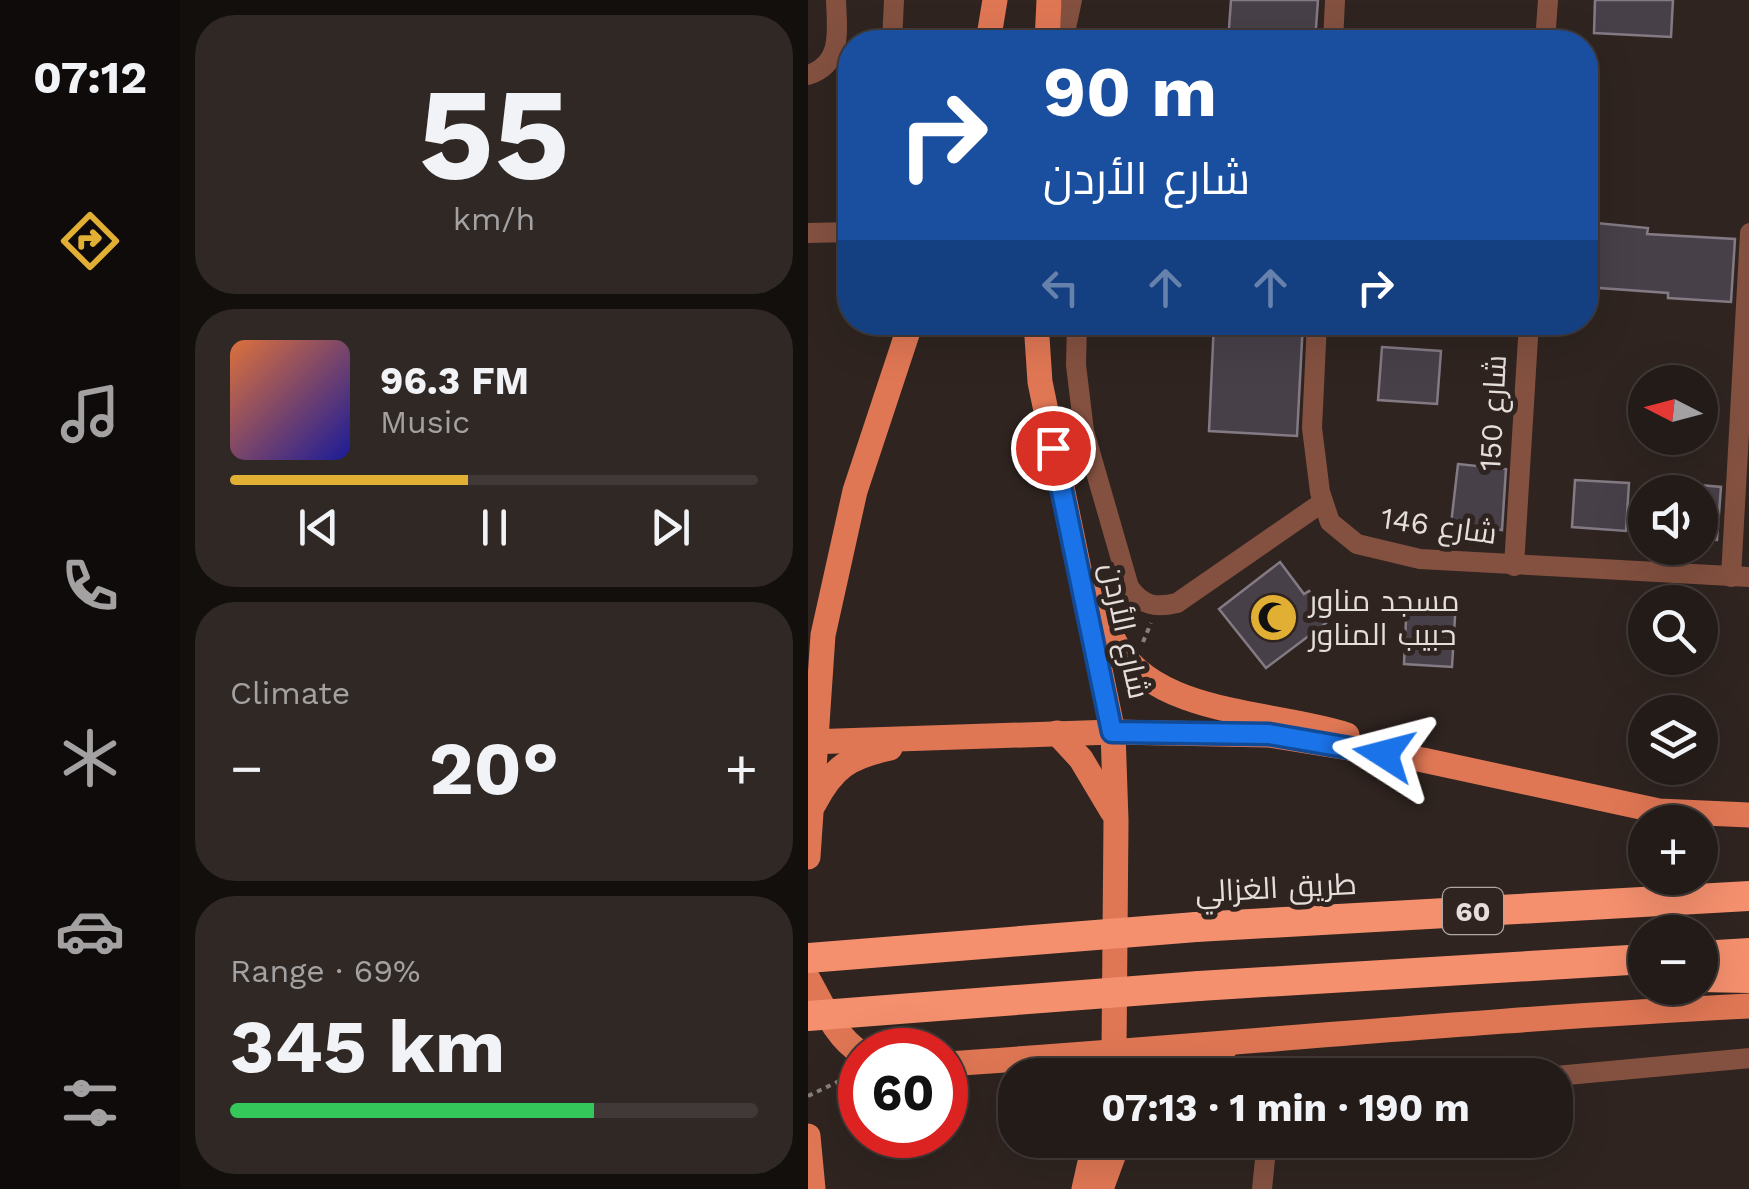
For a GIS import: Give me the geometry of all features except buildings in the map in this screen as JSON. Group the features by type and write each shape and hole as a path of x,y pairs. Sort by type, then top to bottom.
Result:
{"highway":[{"name":"طريق الغزالي","path":"808,958 1196,927 1750,896"},
{"path":"1718,955 1750,953"},
{"name":"60","path":"808,1016 1200,986 1628,960"},
{"path":"1405,974 1628,976"},
{"path":"1718,977 1750,978"}],"main road":[{"path":"990,30 995,0"},
{"path":"1047,30 1049,0"},
{"path":"808,629 907,335"},
{"name":"شارع الأردن","path":"1037,335 1040,382 1112,732 1116,820 1112,1058"},
{"path":"808,857 812,742 822,634 855,491"},
{"path":"1074,546 1119,650 1132,666 1159,686 1212,706 1314,724 1423,760"},
{"path":"812,742 1112,732 1269,734 1423,760 1659,811 1750,816"},
{"path":"1057,733 1090,774 1116,820"},
{"path":"812,808 828,776 849,762 872,752 939,737"},
{"path":"808,979 838,1029"},
{"path":"1149,1058 1273,1038 1567,1015 1750,1006"},
{"path":"1204,1058 1219,1050 1273,1038"},
{"path":"968,1064 998,1064"},
{"path":"808,1136 813,1189"},
{"path":"1084,1189 1090,1158"},
{"path":"1101,1189 1112,1158"}],"street":[{"path":"808,76 828,64 836,50 836,0"},
{"path":"893,30 894,0"},
{"path":"1066,30 1072,0"},
{"path":"1334,30 1335,0"},
{"path":"1546,30 1548,0"},
{"path":"808,233 838,232"},
{"path":"1740,577 1750,233"},
{"path":"1077,335 1084,431 1129,587 1137,600 1158,607 1177,602 1323,502"},
{"name":"شارع 146","path":"1316,335 1312,428 1323,502 1330,522 1357,544 1420,559 1740,577"},
{"name":"شارع 150","path":"1514,566 1528,335"},
{"path":"1573,1074 1750,1058"},
{"path":"1262,1189 1265,1158"}],"path":[{"path":"808,1096 838,1082"}],"place":[{"name":"مسجد مناور حبيب المناور","path":"1274,618"}],"route":[{"path":"1053,448 1112,732 1269,734 1384,754"}]}
